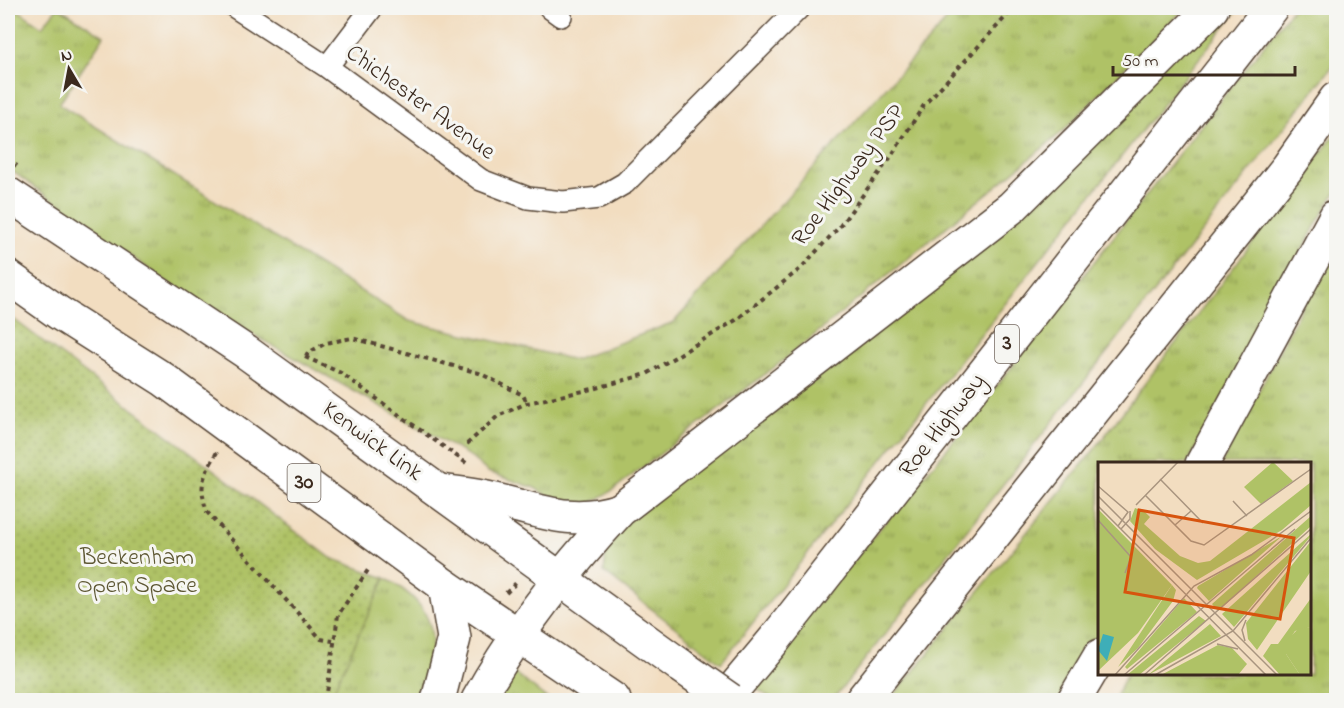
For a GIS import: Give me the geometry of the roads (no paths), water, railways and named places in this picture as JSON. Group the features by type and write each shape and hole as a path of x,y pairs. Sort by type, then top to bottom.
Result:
{"highway":[{"path":"477,700 518,634 561,577 620,510 1003,214 1212,8"},
{"name":"Roe Highway","path":"724,700 776,639 1271,8"},
{"path":"862,700 1288,167 1336,99"},
{"name":"Kenwick Link","path":"8,194 246,352 730,700"},
{"path":"1203,462 1336,216"},
{"name":"30","path":"8,277 58,313 163,379 445,586 614,700"},
{"path":"440,491 490,499 571,519 597,517 620,510"},
{"path":"438,700 454,638 445,586"},
{"path":"1074,700 1098,659"},
{"path":"1098,700 1111,675"}],"street":[{"name":"Chichester Avenue","path":"236,8 327,67 481,180 528,198 562,202 599,198 625,183 799,8"},
{"path":"327,67 372,8"}],"park label":[{"name":"Beckenham Open Space","path":"137,572"}]}
